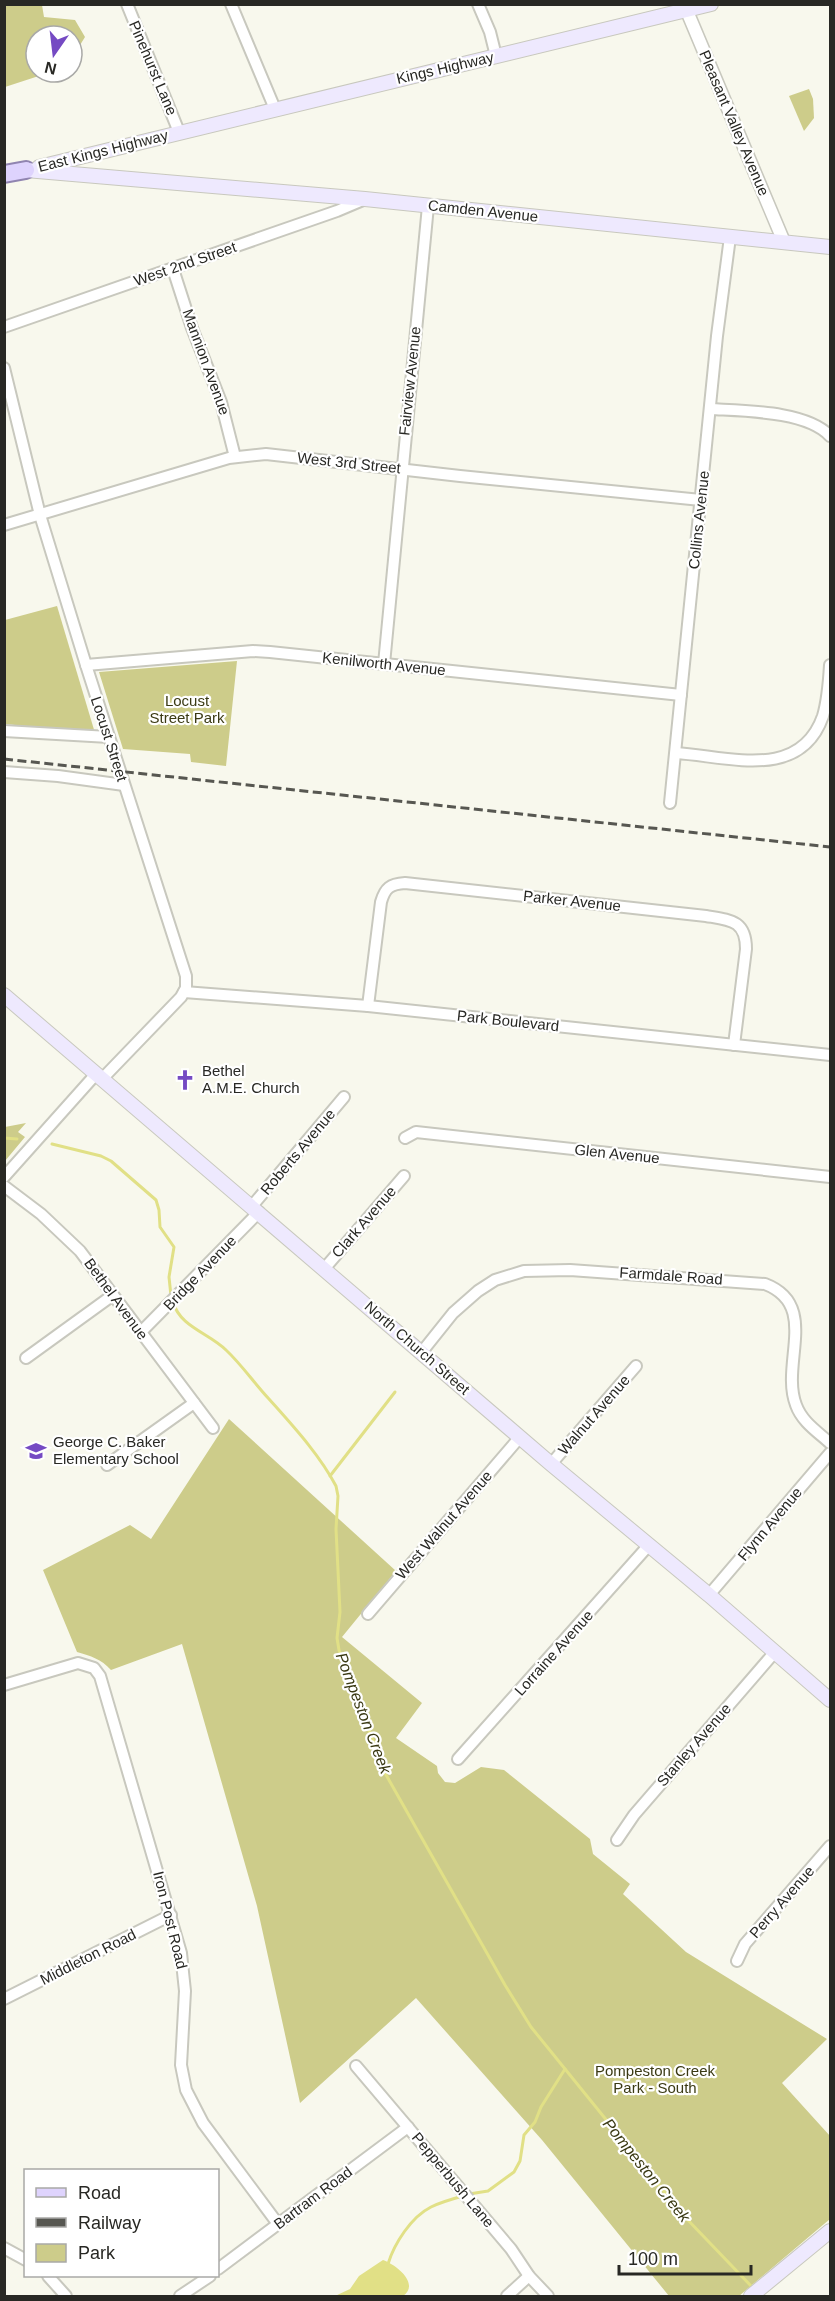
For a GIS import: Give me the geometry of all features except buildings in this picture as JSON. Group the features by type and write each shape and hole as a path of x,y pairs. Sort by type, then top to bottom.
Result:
{"main road":[{"name":"Kings Highway","path":"180,132 496,56 685,7 711,4"},
{"name":"East Kings Highway","path":"26,170 180,132"},
{"name":"Camden Avenue","path":"103,152 106,164 112,171 134,178"},
{"name":"Camden Avenue","path":"26,170 365,199 831,247"},
{"path":"4,174 26,170"},
{"name":"North Church Street","path":"4,995 551,1464 710,1595 774,1653 831,1700"},
{"path":"751,2296 831,2231"}],"street":[{"name":"Pinehurst Lane","path":"127,4 180,132"},
{"path":"231,4 275,109"},
{"path":"478,4 490,32 496,56"},
{"name":"Pleasant Valley Avenue","path":"685,7 784,242"},
{"name":"West 2nd Street","path":"4,327 337,211 365,199"},
{"name":"Fairview Avenue","path":"384,664 428,206"},
{"name":"Collins Avenue","path":"670,803 717,337 730,237"},
{"name":"Mannion Avenue","path":"173,268 192,328 221,402 236,457"},
{"name":"Locust Street","path":"4,368 40,515 124,785 185,968 187,983 184,992"},
{"path":"711,409 803,418 819,426 831,436"},
{"name":"West 3rd Street","path":"4,525 169,474 236,457 266,454 701,500"},
{"name":"Kenilworth Avenue","path":"86,665 253,651 681,695"},
{"path":"676,753 755,761 776,759 794,752 809,740 819,725 825,706 831,665"},
{"path":"4,731 109,737"},
{"path":"4,772 58,776 124,785"},
{"name":"Parker Avenue","path":"368,1006 381,902 386,888 398,883 555,898 732,920 745,934 746,949 734,1045"},
{"path":"4,1177 184,992"},
{"name":"Park Boulevard","path":"184,992 368,1006 831,1055"},
{"name":"Roberts Avenue","path":"255,1209 344,1098"},
{"name":"Glen Avenue","path":"405,1138 416,1132 831,1177"},
{"name":"Clark Avenue","path":"324,1269 404,1176"},
{"name":"Bethel Avenue","path":"4,1186 41,1214 72,1242 213,1428"},
{"name":"Bridge Avenue","path":"141,1332 255,1209"},
{"name":"Farmdale Road","path":"421,1353 453,1313 478,1291 495,1280 524,1271 570,1270 765,1284 784,1293 793,1310 792,1379 796,1405 807,1424 831,1443"},
{"path":"26,1358 112,1295"},
{"name":"Walnut Avenue","path":"551,1464 636,1366"},
{"path":"107,1465 194,1403"},
{"name":"West Walnut Avenue","path":"368,1614 520,1437"},
{"name":"Flynn Avenue","path":"710,1595 831,1453"},
{"name":"Lorraine Avenue","path":"458,1759 649,1545"},
{"name":"Stanley Avenue","path":"617,1840 634,1815 774,1653"},
{"name":"Iron Post Road","path":"4,1685 78,1663 94,1668 103,1684 171,1915 183,1965 185,1991 181,2053 186,2090 203,2123 278,2224"},
{"name":"Perry Avenue","path":"737,1961 745,1944 831,1846"},
{"name":"Middleton Road","path":"4,1999 171,1915"},
{"name":"Pepperbush Lane","path":"356,2066 548,2296"},
{"name":"Bartram Road","path":"219,2269 408,2127"},
{"path":"4,2248 24,2259"},
{"path":"507,2296 529,2276"},
{"path":"49,2277 66,2296"},
{"path":"180,2296 208,2277"}],"green space":[{"path":"5,4 42,5 44,17 75,20 77,24 24,24 24,81 5,87"},
{"path":"809,89 813,99 814,118 804,131 789,96"},
{"path":"57,606 95,733 5,724 5,620"},
{"name":"Locust Street Park","path":"237,661 226,766 191,762 190,754 123,749 99,672"},
{"path":"26,1123 18,1132 25,1137 5,1161 5,1127"},
{"name":"Pompeston Creek Park - South","path":"229,1419 396,1571 342,1637 422,1703 396,1738 437,1766 438,1773 445,1782 455,1783 481,1767 504,1770 590,1839 593,1854 630,1884 623,1894 686,1952 827,2039 782,2083 830,2136 830,2219 739,2296 669,2296 542,2140 416,1998 300,2103 257,1906 182,1644 111,1670 96,1658 77,1652 43,1570 130,1525 151,1539"}],"shaded area":[{"path":"383,2260 405,2275 409,2286 403,2296 335,2296 350,2289 359,2276"}],"waterway":[{"name":"Pompeston Creek","path":"4,1138 17,1139"},
{"name":"Pompeston Creek","path":"52,1144 101,1156 111,1161 156,1200 160,1227 174,1247 169,1277 171,1296"},
{"name":"Pompeston Creek","path":"173,1302 188,1324 219,1344 237,1362 305,1441 336,1486 338,1496 336,1529 340,1612 337,1638 339,1650 385,1773 505,1985 531,2027 685,2217 753,2288"},
{"path":"330,1476 395,1392"},
{"path":"469,2194 488,2191 514,2172 520,2161 524,2135 535,2122 541,2107 565,2069"},
{"path":"388,2264 394,2248 417,2217 435,2205 463,2196"}],"railway":[{"path":"4,759 830,847"}],"place":[{"name":"Bethel A.M.E. Church","path":"185,1080"},
{"name":"George C. Baker Elementary School","path":"36,1451"}]}
